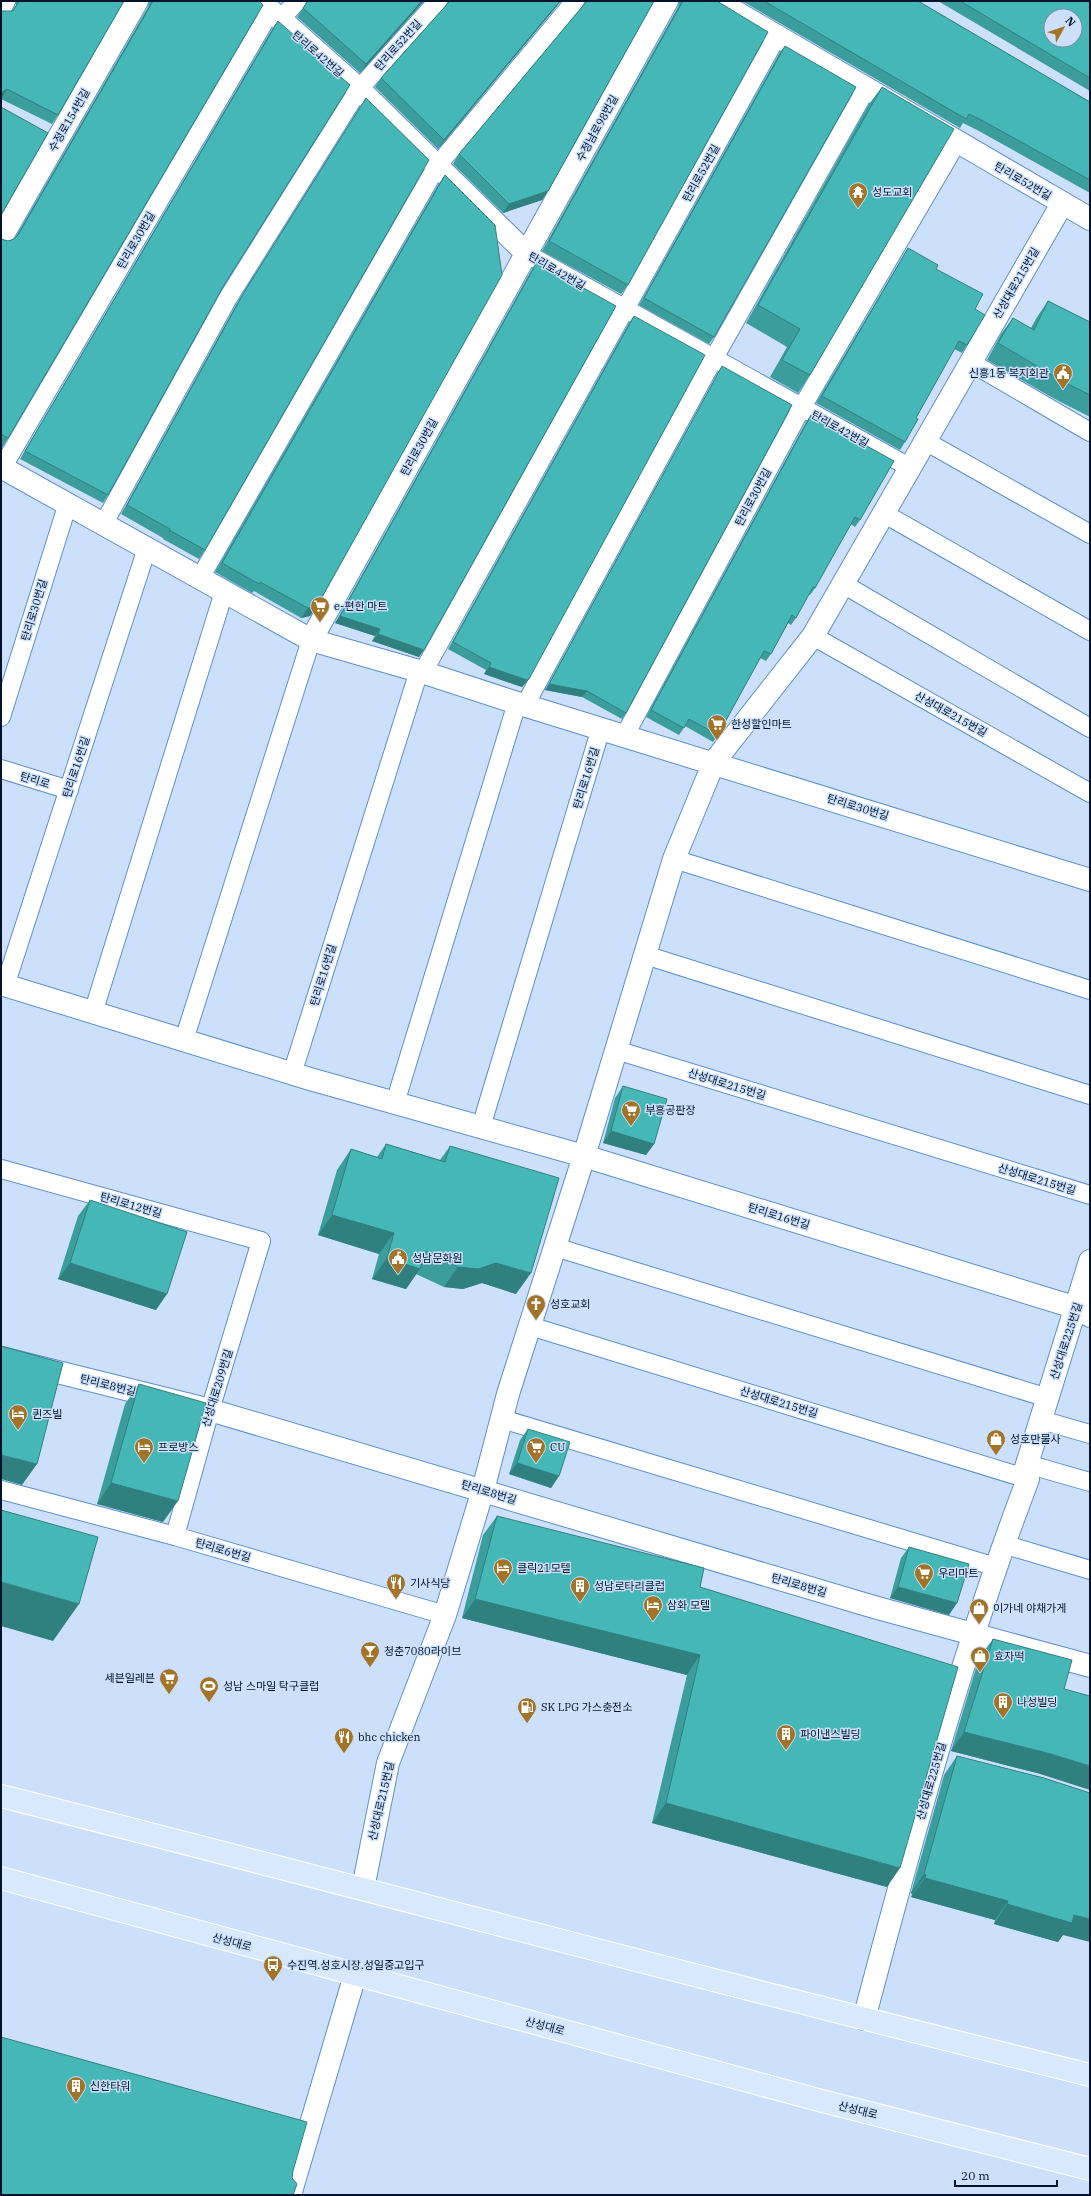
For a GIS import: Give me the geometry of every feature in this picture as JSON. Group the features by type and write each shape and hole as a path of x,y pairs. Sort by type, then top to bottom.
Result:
{"main road":[{"path":"1,1796 363,1888 864,2020 1090,2075"},
{"name":"산성대로","path":"1,1878 355,1976 822,2101 1090,2169"},
{"path":"1,1891 38,1888"}],"street":[{"name":"수정로154번길","path":"1,238 52,136 137,1"},
{"name":"수정남로98번길","path":"527,254 667,1"},
{"name":"탄리로52번길","path":"717,1 1090,219"},
{"name":"탄리로42번길","path":"270,11 359,89 527,254"},
{"name":"산성대로215번길","path":"363,1888 388,1763 445,1615 530,1326 584,1156 674,859 714,762 813,636 909,467 1062,204"},
{"name":"탄리로30번길","path":"310,640 527,254"},
{"name":"탄리로30번길","path":"2,467 310,640 421,671 521,704 714,762 1090,880"},
{"name":"탄리로16번길","path":"3,985 292,1074 584,1156 1083,1312"},
{"name":"산성대로225번길","path":"864,2020 893,1908 944,1762 975,1633 1027,1472 1048,1398 1083,1312 1090,1261"},
{"name":"탄리로8번길","path":"1,1358 210,1410 859,1602 1090,1666"},
{"path":"290,2195 355,1976"}],"lane":[{"path":"1,11 6,1"},
{"path":"270,11 297,1"},
{"name":"탄리로52번길","path":"359,89 438,1"},
{"path":"200,578 437,166 575,1"},
{"name":"탄리로30번길","path":"2,467 270,11"},
{"name":"탄리로52번길","path":"625,309 777,36"},
{"path":"104,523 228,298 359,89"},
{"path":"395,1103 521,704 866,89"},
{"path":"802,407 957,142"},
{"name":"탄리로42번길","path":"527,254 909,467"},
{"path":"421,671 625,309"},
{"path":"970,362 1090,432"},
{"name":"탄리로30번길","path":"625,735 802,407"},
{"path":"925,441 1090,534"},
{"name":"탄리로30번길","path":"1,717 68,503"},
{"path":"883,513 1090,631"},
{"name":"탄리로16번길","path":"3,985 69,790 147,548"},
{"path":"842,584 1090,728"},
{"path":"93,1013 224,592"},
{"name":"산성대로215번길","path":"813,636 1090,793"},
{"path":"184,1040 310,640"},
{"name":"탄리로16번길","path":"292,1074 421,671"},
{"name":"탄리로16번길","path":"481,1127 601,728"},
{"name":"탄리로","path":"1,770 69,790"},
{"path":"674,859 1090,990"},
{"path":"645,955 1090,1095"},
{"name":"산성대로215번길","path":"616,1050 1090,1195"},
{"name":"탄리로12번길","path":"1,1169 261,1241"},
{"name":"산성대로209번길","path":"175,1536 210,1410 261,1241"},
{"path":"555,1247 1048,1398"},
{"name":"산성대로215번길","path":"530,1326 1027,1472"},
{"path":"502,1419 996,1567"},
{"path":"1041,1420 1090,1434"},
{"path":"1027,1472 1090,1482"},
{"name":"탄리로6번길","path":"1,1490 175,1536 445,1615"},
{"path":"1003,1544 1090,1570"}],"building":[{"path":"19,1 124,1 58,115 7,89 1,93 1,10 13,11"},
{"path":"153,1 259,1 263,5 8,438 1,434 1,239 8,241 14,239 18,235"},
{"path":"308,1 422,1 366,64 303,8"},
{"path":"450,1 560,1 444,140 381,78"},
{"path":"587,1 654,1 548,191 509,204 459,154"},
{"path":"683,1 717,1 768,32 628,285 549,241"},
{"path":"764,1 918,1 1090,102 1090,180 969,114 966,119"},
{"path":"960,1 1089,1 1090,78"},
{"path":"278,21 350,85 224,285 108,495 25,451"},
{"path":"785,46 856,87 714,337 644,298"},
{"name":"성도교회","path":"882,87 954,129 810,375 782,360 800,329 758,305"},
{"path":"366,98 429,160 205,550 127,505 243,294"},
{"path":"1,107 48,133 1,215"},
{"path":"445,175 495,225 502,275 317,606 308,608 260,582 259,584 222,563"},
{"path":"908,248 938,265 936,269 983,294 975,309 985,315 967,345 959,341 916,418 918,419 905,442 822,396"},
{"path":"537,262 616,306 424,650 378,634 380,629 340,616"},
{"path":"1048,301 1090,322 1090,395 1064,382 998,343 1013,318 1034,330"},
{"path":"634,316 705,355 529,679 527,680 489,667 491,663 453,642"},
{"path":"722,366 792,405 626,713 587,691 549,684"},
{"path":"811,415 894,461 860,520 855,517 815,588 813,587 796,618 792,615 771,654 764,651 718,735 689,719 684,728 651,710"},
{"name":"부흥공판장","path":"623,1086 667,1099 654,1144 611,1131"},
{"path":"386,1144 445,1162 450,1146 559,1178 531,1273 496,1263 478,1269 458,1267 426,1251 420,1269 387,1258 394,1233 332,1215 351,1149 382,1159"},
{"path":"90,1200 187,1232 167,1294 70,1263"},
{"path":"1,1346 63,1363 37,1464 1,1455"},
{"name":"프로방스","path":"139,1384 206,1403 178,1501 111,1483"},
{"path":"528,1429 570,1442 559,1476 517,1463"},
{"path":"1,1510 98,1537 79,1604 1,1582"},
{"path":"497,1516 704,1568 700,1587 958,1667 900,1868 666,1803 700,1655 475,1599"},
{"path":"909,1547 969,1564 957,1603 898,1587"},
{"path":"993,1639 1072,1660 1064,1689 1090,1696 1090,1766 1051,1754 964,1732"},
{"path":"957,1756 1044,1778 1090,1793 1090,1919 1074,1915 1072,1923 1007,1904 1008,1901 925,1878 926,1875 924,1874"},
{"name":"신한타워","path":"1,2037 307,2122 293,2171 292,2178 297,2184 293,2195 1,2195"}],"place":[{"name":"성도교회","path":"858,209"},
{"name":"신흥1동 복지회관","path":"1063,390"},
{"name":"e-편한 마트","path":"320,623"},
{"name":"한성할인마트","path":"717,741"},
{"name":"부흥공판장","path":"631,1127"},
{"name":"성남문화원","path":"398,1275"},
{"name":"성호교회","path":"536,1321"},
{"name":"퀸즈빌","path":"18,1431"},
{"name":"성호만물사","path":"996,1456"},
{"name":"프로방스","path":"144,1464"},
{"name":"CU","path":"536,1464"},
{"name":"클릭21모텔","path":"503,1585"},
{"name":"우리마트","path":"924,1590"},
{"name":"기사식당","path":"396,1600"},
{"name":"성남로타리클럽","path":"580,1603"},
{"name":"삼화 모텔","path":"653,1622"},
{"name":"이가네 야채가게","path":"979,1625"},
{"name":"청춘7080라이브","path":"370,1668"},
{"name":"효자떡","path":"980,1673"},
{"name":"세븐일레븐","path":"169,1695"},
{"name":"성남 스마일 탁구클럽","path":"209,1703"},
{"name":"나성빌딩","path":"1003,1719"},
{"name":"SK LPG 가스충전소","path":"527,1724"},
{"name":"파이낸스빌딩","path":"786,1751"},
{"name":"bhc chicken","path":"344,1754"},
{"name":"수진역.성호시장.성일중고입구","path":"273,1982"},
{"name":"신한타워","path":"76,2103"}]}
